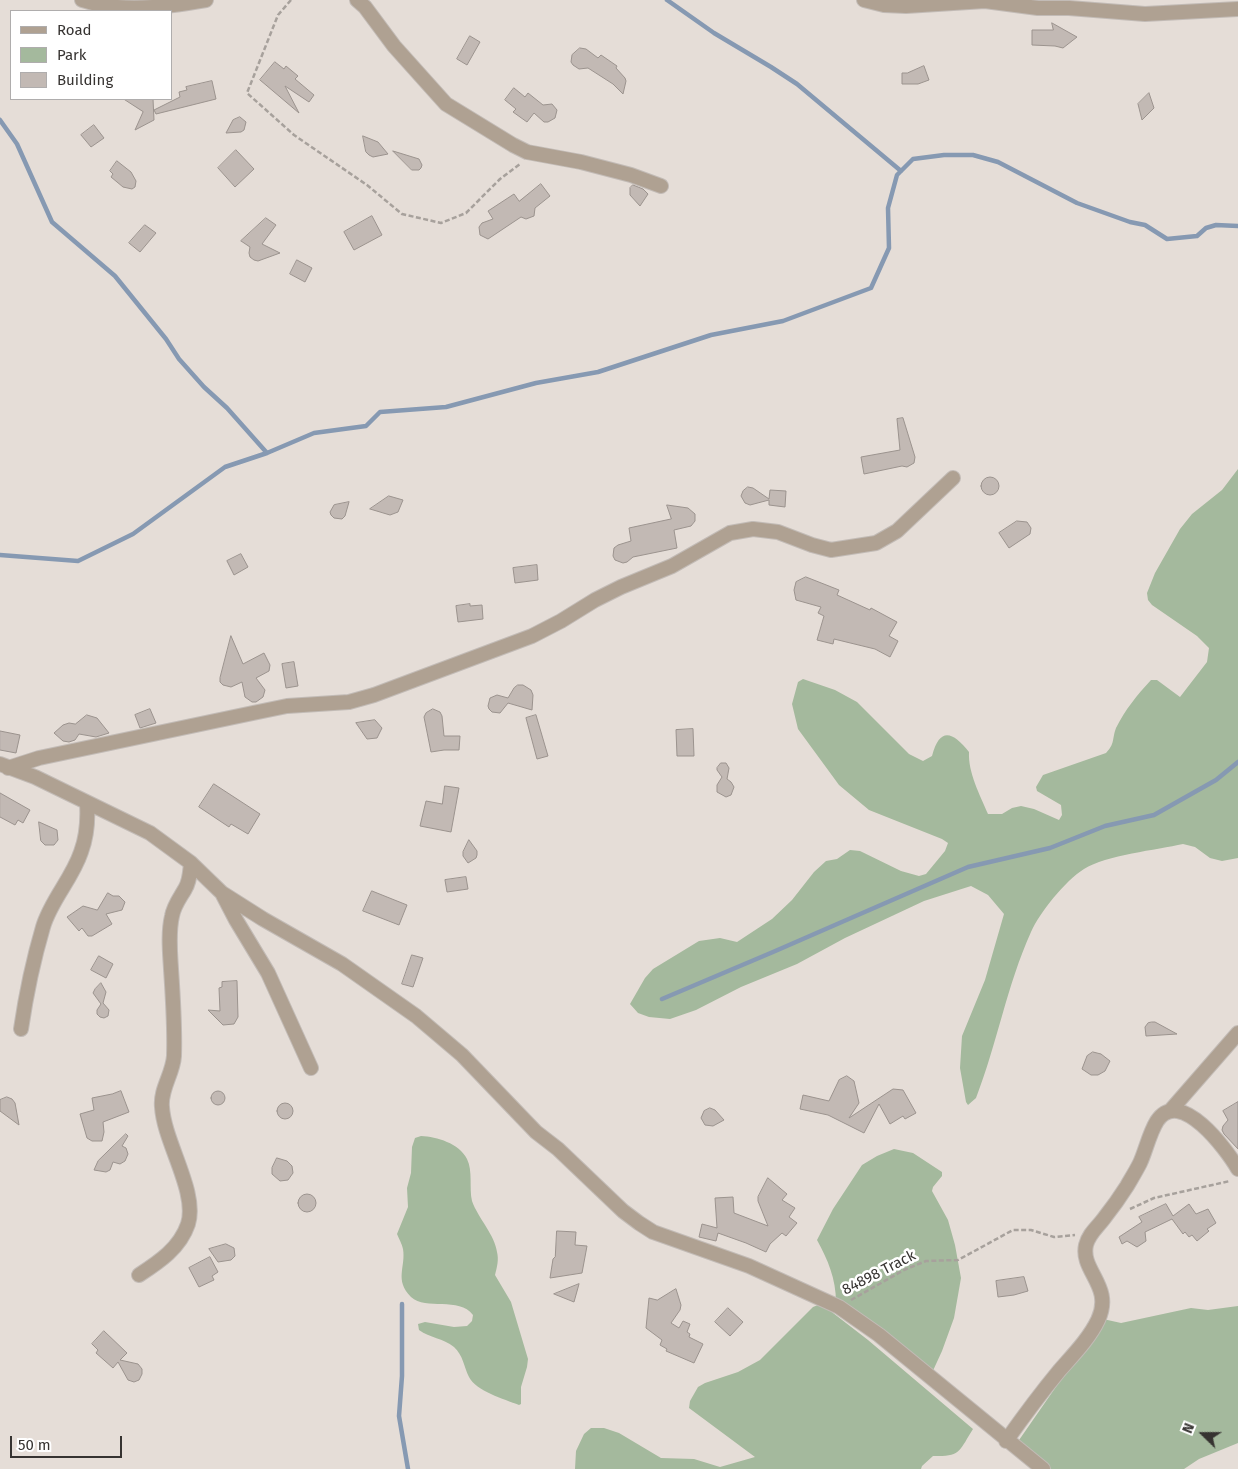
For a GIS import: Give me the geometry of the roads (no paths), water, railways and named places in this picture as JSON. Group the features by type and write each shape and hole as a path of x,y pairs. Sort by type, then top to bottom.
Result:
{"street":[{"path":"82,0 113,6 133,7 165,6 206,0"},
{"path":"357,0 365,7 394,46 446,104 513,146 533,154 581,162 632,175 661,186"},
{"path":"864,0 884,5 906,6 985,1 1038,8 1077,8 1145,14 1238,9"},
{"path":"4,766 287,706 348,702 374,695 532,636 595,600 672,566 730,533 753,529 778,532 831,550 876,543 897,531 953,478"},
{"path":"4,766 35,777 150,833 191,863 222,893 342,964 416,1016 462,1055 536,1132 558,1149 623,1211 639,1223 653,1232 750,1266 839,1307 879,1335 1006,1441 1043,1469"},
{"path":"21,1029 27,987 43,926 55,899 81,853 88,818 87,803"},
{"path":"139,1275 164,1259 182,1237 188,1224 190,1211 187,1189 163,1119 161,1105 162,1095 172,1070 174,1058 175,1027 170,954 171,917 188,881 191,863"},
{"path":"222,893 268,973 311,1068"},
{"path":"1006,1441 1037,1398 1090,1334 1098,1320 1102,1306 1102,1293 1086,1257 1086,1246 1090,1234 1123,1193 1140,1165 1157,1122 1170,1111 1238,1033"},
{"path":"1170,1111 1187,1114 1197,1120 1226,1150 1238,1169"}],"waterway":[{"path":"667,0 714,33 797,84 901,171"},
{"path":"0,120 17,144 52,222 115,276 166,339 179,359 204,387 227,408 267,453"},
{"path":"0,555 78,561 133,534 225,467 267,453 314,433 366,426 380,412 446,407 536,383 598,372 711,335 783,321 871,288 889,248 888,208 897,175 913,159 944,155 973,155 998,162 1077,203 1130,222 1145,225 1167,239 1197,236 1206,228 1216,225 1238,226"},
{"path":"662,999 968,867 1050,848 1105,826 1154,815 1216,780 1238,762"},
{"path":"402,1304 402,1376 399,1416 408,1469"}]}
